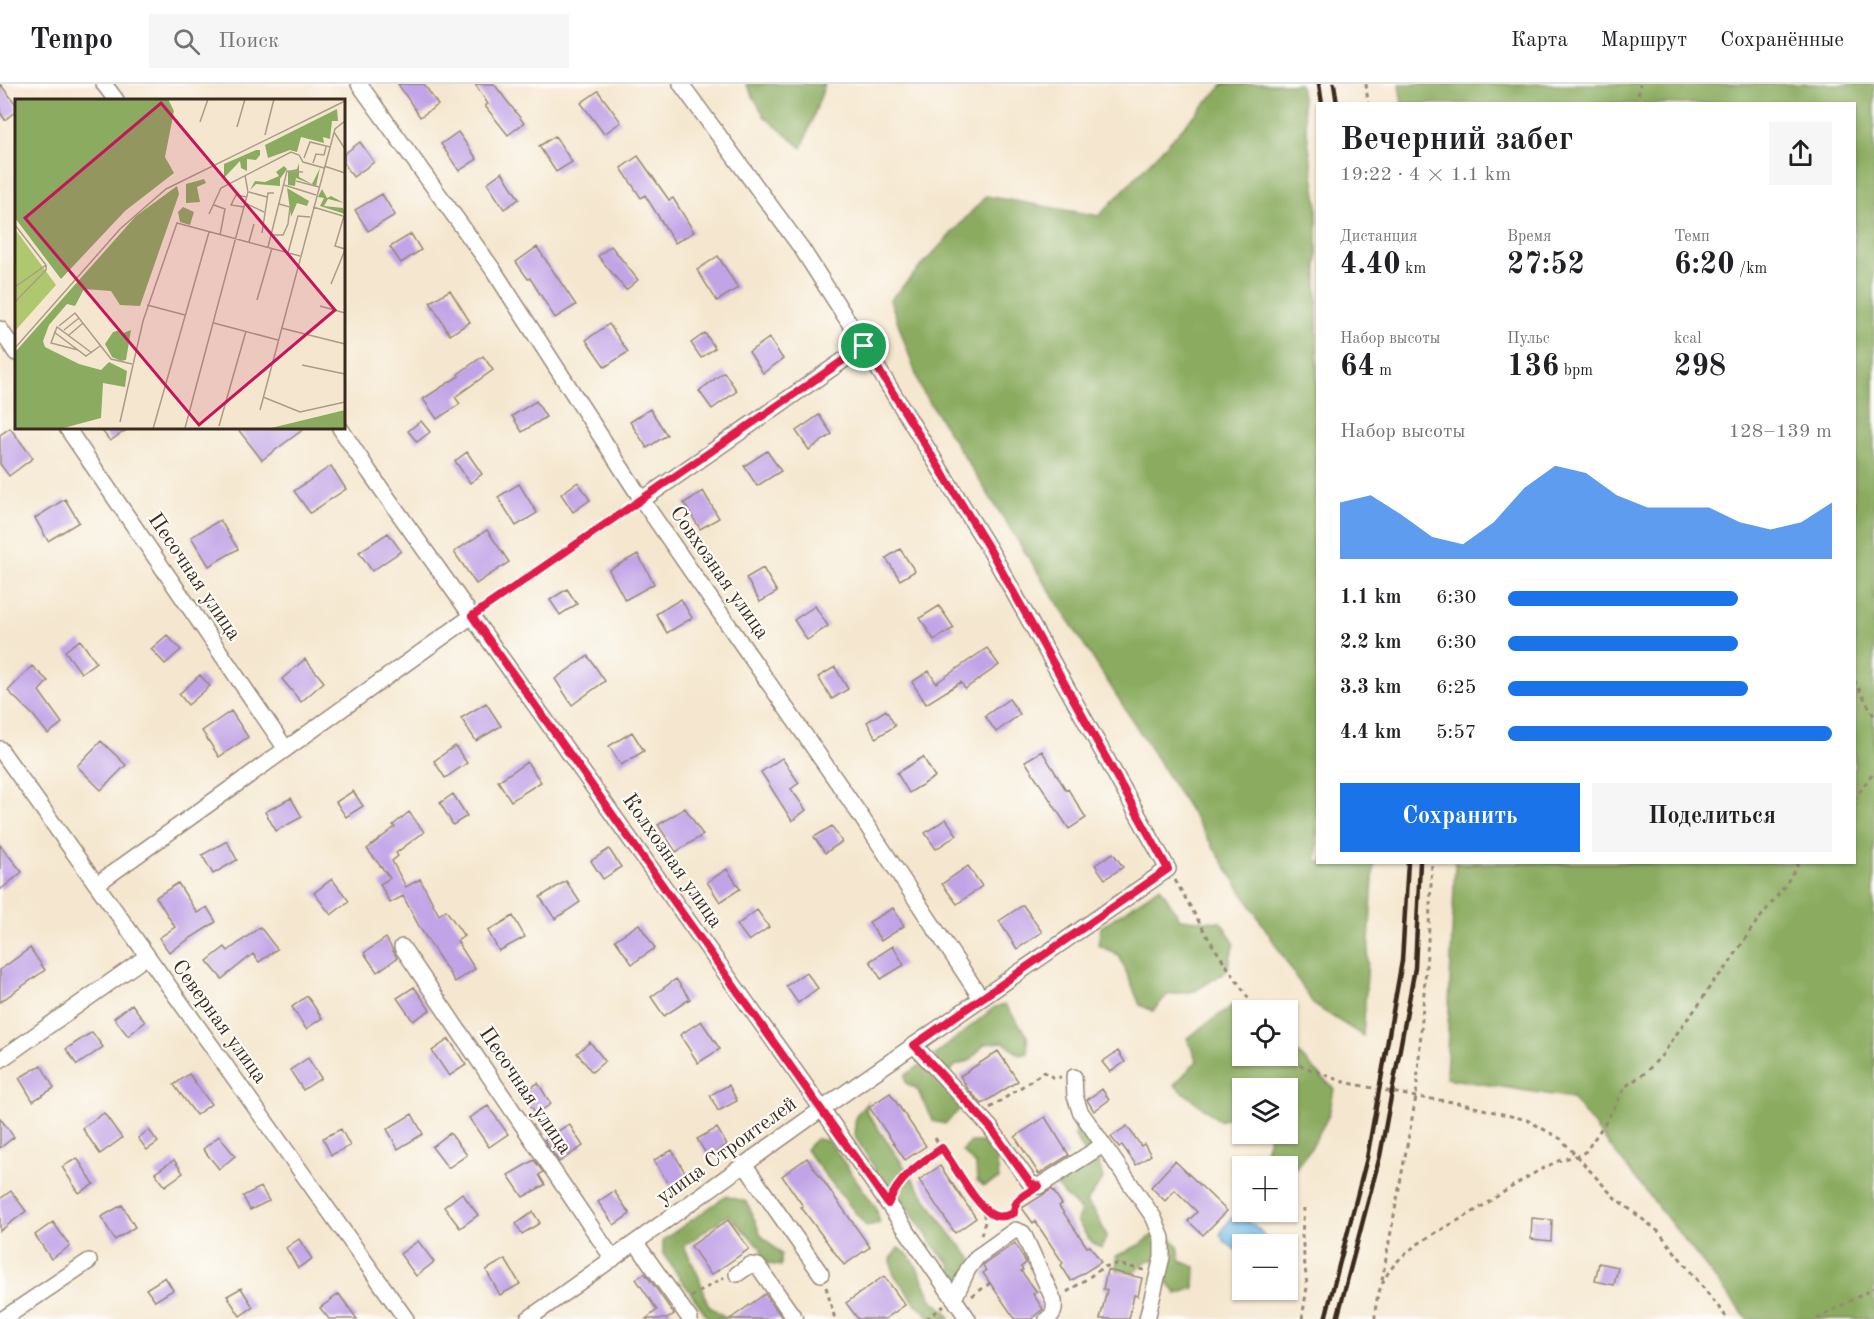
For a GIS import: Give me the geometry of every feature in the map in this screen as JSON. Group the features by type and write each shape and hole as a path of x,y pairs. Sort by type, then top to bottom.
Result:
{"street":[{"path":"104,84 115,99"},
{"name":"Совхозная улица","path":"359,84 492,268 642,500 858,812 981,998"},
{"path":"681,84 802,249 864,346 990,550 1168,869"},
{"path":"0,329 15,352"},
{"path":"642,500 864,346"},
{"name":"Песочная улица","path":"68,429 286,749"},
{"name":"Колхозная улица","path":"341,429 968,1319"},
{"path":"97,885 472,616"},
{"name":"Северная улица","path":"0,749 406,1319"},
{"name":"улица Строителей","path":"528,1319 822,1109 1168,869"},
{"name":"Песочная улица","path":"402,947 613,1259"},
{"path":"0,1060 146,957"},
{"path":"914,1045 1006,1147 1030,1183 1039,1186 1103,1145"},
{"path":"1074,1077 1075,1096 1080,1111 1154,1218 1162,1239 1162,1257 1147,1319"},
{"path":"744,1164 821,1274"},
{"path":"954,1299 968,1269 977,1257 1015,1230 1023,1233 1054,1301 1055,1309 1047,1319"},
{"path":"636,1243 690,1319"},
{"path":"3,1319 89,1261"},
{"path":"737,1274 750,1265 758,1266 795,1319"}],"path":[{"path":"1366,84 1368,102"},
{"path":"1638,102 1640,84"},
{"path":"472,616 642,500"},
{"path":"1856,684 1874,716"},
{"path":"1856,797 1874,771"},
{"path":"1375,1319 1375,1303 1382,1281 1416,1097 1432,864"},
{"path":"1382,1281 1416,1244 1478,1209 1508,1187 1557,1161 1586,1151 1626,1086 1644,1073 1663,1054 1678,1030 1698,1006 1712,982 1727,967 1752,928 1785,886 1798,864"},
{"path":"1168,869 1210,941 1250,1000"},
{"path":"1298,1065 1344,1082 1416,1097 1454,1102 1527,1120 1561,1139 1614,1197 1659,1232 1728,1319"},
{"path":"979,1116 1044,1072 1054,1078 1058,1077"},
{"path":"935,1138 983,1208 993,1216 1004,1217 1014,1213"},
{"path":"888,1204 893,1192 909,1171 942,1148"},
{"path":"1023,1233 1014,1213 1014,1206 1018,1199 1039,1186"},
{"path":"977,1257 977,1244 985,1222 983,1208"},
{"path":"1302,1319 1307,1287 1302,1235 1304,1208"},
{"path":"1054,1301 1104,1267 1116,1264 1158,1274"},
{"path":"680,1304 725,1277 737,1274"},
{"path":"821,1274 835,1319"},
{"path":"1817,1319 1874,1288"},
{"path":"926,1319 954,1299"}],"green space":[{"path":"746,84 825,84 802,148 765,117"},
{"path":"1224,84 1300,84 1316,195 1316,864 1374,864 1363,1036 1314,1005 921,389 890,300 986,196 1099,216"},
{"path":"1399,84 1874,84 1874,1319 1747,1319 1572,1098 1446,1078 1455,864 1856,864 1856,102 1402,102"},
{"path":"1160,887 1180,919 1221,922 1234,943 1227,971 1195,991 1167,995 1153,1011 1140,1005 1119,955 1098,945 1101,927"},
{"path":"1005,1005 1027,1035 1028,1053 1020,1055 1003,1042 984,1044 971,1060 955,1066 945,1077 963,1106 945,1124 933,1121 917,1089 906,1083 905,1075 922,1064 939,1064 935,1055 995,1007"},
{"path":"1232,1006 1232,1066 1298,1066 1298,1053 1334,1089 1329,1115 1311,1148 1298,1165 1298,1156 1263,1156 1267,1144 1298,1144 1298,1078 1232,1078 1232,1115 1220,1121 1174,1085 1197,1061 1187,1038"},
{"path":"868,1102 866,1111 949,1232 972,1259 966,1290 955,1285 950,1263 939,1253 893,1187 880,1184 874,1167 854,1135 856,1115"},
{"path":"1076,1125 1092,1135 1103,1179 1086,1203 1095,1212 1107,1236 1101,1248 1089,1240 1077,1221 1081,1211 1057,1187 1065,1171 1087,1156 1075,1136"},
{"path":"816,1139 829,1141 876,1208 880,1223 866,1226 811,1157 806,1149"},
{"path":"971,1142 982,1142 996,1155 999,1179 984,1186 977,1181 976,1165 962,1151"},
{"path":"726,1196 747,1202 761,1235 781,1254 781,1266 765,1263 761,1248 728,1215 684,1246 699,1277 708,1305 728,1319 709,1319 663,1254 663,1240"},
{"path":"1162,1228 1178,1246 1181,1261 1195,1267 1194,1288 1177,1294 1166,1281 1164,1261 1148,1260 1134,1273 1117,1270 1116,1256 1141,1244"},
{"path":"898,1248 910,1257 932,1299 950,1319 932,1319 915,1303 893,1273 891,1259"}],"water":[{"path":"1232,1218 1232,1222 1250,1222 1263,1234 1232,1234 1232,1247 1220,1234"}],"building":[{"path":"0,84 15,103 15,112 5,120 0,112"},
{"path":"398,84 424,84 438,105 420,117"},
{"path":"475,84 494,84 524,123 508,135 485,106 488,104"},
{"path":"598,91 621,122 604,134 581,103"},
{"path":"458,132 477,159 459,171 441,144"},
{"path":"555,136 572,162 556,172 539,146"},
{"path":"360,142 374,162 353,177 345,165 345,153"},
{"path":"638,156 669,200 673,198 694,232 675,243 645,195 641,198 621,168"},
{"path":"502,172 519,199 504,209 487,183"},
{"path":"382,194 395,215 368,231 355,210"},
{"path":"411,234 421,250 401,263 390,247"},
{"path":"611,246 638,280 626,290 598,256"},
{"path":"537,247 576,305 555,318 530,278 528,279 516,262"},
{"path":"718,256 738,288 717,301 697,270"},
{"path":"450,290 470,322 450,335 430,302"},
{"path":"609,324 628,352 605,367 586,340"},
{"path":"705,333 715,348 701,358 691,343"},
{"path":"769,338 783,359 763,373 749,352"},
{"path":"483,356 493,370 455,397 460,404 437,419 423,399 459,376 458,374"},
{"path":"724,372 737,391 712,409 699,391"},
{"path":"536,401 546,417 522,432 512,416"},
{"path":"650,409 667,435 647,448 630,422"},
{"path":"819,415 832,434 809,450 796,431"},
{"path":"421,421 430,432 417,442 408,431"},
{"path":"10,428 33,458 9,476 0,464 0,435"},
{"path":"101,429 128,429 110,441"},
{"path":"238,429 304,429 262,460"},
{"path":"767,451 781,471 757,486 744,466"},
{"path":"467,452 482,474 470,483 455,461"},
{"path":"331,466 346,489 310,513 294,491"},
{"path":"578,482 590,500 573,512 561,494"},
{"path":"519,484 537,513 516,526 498,497"},
{"path":"703,491 719,518 700,529 684,503"},
{"path":"65,499 79,522 48,541 35,518"},
{"path":"220,520 238,549 209,566 191,537"},
{"path":"487,530 509,562 476,584 454,552"},
{"path":"388,533 401,551 372,571 359,552"},
{"path":"900,549 915,571 900,580 886,558"},
{"path":"638,554 654,584 625,600 609,570"},
{"path":"763,568 777,592 760,602 746,578"},
{"path":"567,589 577,604 560,615 550,600"},
{"path":"681,599 692,618 667,633 656,614"},
{"path":"815,606 828,626 807,640 794,620"},
{"path":"939,606 954,628 934,640 920,618"},
{"path":"167,635 181,650 165,664 151,649"},
{"path":"80,640 96,662 81,673 65,651"},
{"path":"987,648 999,665 965,689 961,682 926,704 912,682 929,671 936,683"},
{"path":"588,656 605,681 572,705 555,679"},
{"path":"305,659 324,682 301,702 282,679"},
{"path":"32,666 48,681 39,691 62,723 48,734 33,715 8,691"},
{"path":"835,667 848,689 832,699 818,677"},
{"path":"200,675 210,686 188,705 179,694"},
{"path":"1009,699 1020,714 996,732 985,716"},
{"path":"486,703 501,726 476,741 461,718"},
{"path":"886,710 895,726 876,738 867,722"},
{"path":"231,711 248,737 219,757 202,731"},
{"path":"632,732 644,751 621,765 609,746"},
{"path":"101,741 126,765 101,790 77,766"},
{"path":"455,746 467,763 445,778 434,761"},
{"path":"1042,751 1086,818 1069,829 1025,761"},
{"path":"923,757 935,777 909,793 897,773"},
{"path":"782,758 799,783 791,789 806,810 792,821 761,772"},
{"path":"527,762 541,782 511,801 498,781"},
{"path":"353,791 363,806 346,817 336,802"},
{"path":"453,794 467,816 453,825 440,803"},
{"path":"291,798 302,817 276,831 265,812"},
{"path":"685,808 703,835 676,852 658,825"},
{"path":"409,812 424,832 396,853 398,856 392,861 406,887 420,879 439,915 446,910 464,936 457,941 475,969 455,982 420,928 403,896 390,903 380,884 390,878 367,849 395,827 393,825"},
{"path":"946,819 957,835 936,849 925,833"},
{"path":"832,826 842,842 825,853 814,837"},
{"path":"227,841 237,860 213,874 202,855"},
{"path":"0,845 22,872 0,890"},
{"path":"609,849 621,867 603,879 591,861"},
{"path":"1113,853 1123,867 1105,879 1095,865"},
{"path":"968,866 982,886 957,904 942,884"},
{"path":"727,869 740,889 720,902 707,882"},
{"path":"332,879 349,901 331,915 314,893"},
{"path":"566,881 580,902 555,919 540,897"},
{"path":"178,883 197,913 207,907 216,922 169,952 159,938 175,927 156,897"},
{"path":"1023,905 1042,932 1017,949 999,921"},
{"path":"893,908 904,926 881,941 869,922"},
{"path":"757,910 769,927 749,941 737,925"},
{"path":"513,916 525,937 499,951 488,931"},
{"path":"639,924 655,948 632,964 615,940"},
{"path":"260,927 277,949 259,962 253,954 222,979 207,961 225,947 228,951"},
{"path":"386,938 397,958 377,972 364,953"},
{"path":"893,946 904,965 881,979 870,961"},
{"path":"30,948 45,970 0,1002 0,970"},
{"path":"806,972 818,988 798,1003 786,986"},
{"path":"676,979 690,999 664,1016 651,997"},
{"path":"414,987 430,1010 413,1021 397,998"},
{"path":"307,996 322,1018 306,1029 292,1007"},
{"path":"132,1004 145,1022 128,1036 114,1018"},
{"path":"701,1021 720,1049 698,1063 680,1035"},
{"path":"92,1032 103,1047 77,1065 66,1049"},
{"path":"449,1039 466,1065 449,1076 432,1051"},
{"path":"590,1042 605,1061 592,1072 577,1053"},
{"path":"998,1051 1018,1081 982,1104 960,1076"},
{"path":"1118,1051 1125,1062 1110,1072 1102,1062"},
{"path":"308,1058 321,1078 303,1090 290,1070"},
{"path":"41,1065 54,1088 33,1101 19,1078"},
{"path":"189,1074 211,1104 196,1115 174,1085"},
{"path":"538,1083 551,1104 536,1114 522,1093"},
{"path":"729,1085 737,1101 718,1111 710,1095"},
{"path":"1102,1089 1109,1100 1094,1111 1087,1100"},
{"path":"890,1093 926,1146 905,1160 869,1107"},
{"path":"488,1106 508,1134 489,1147 469,1118"},
{"path":"104,1113 122,1138 100,1154 82,1128"},
{"path":"412,1114 423,1134 398,1149 387,1129"},
{"path":"1045,1117 1069,1155 1039,1174 1015,1137"},
{"path":"0,1118 14,1137 0,1148"},
{"path":"569,1124 583,1146 559,1162 544,1140"},
{"path":"1127,1126 1141,1146 1144,1144 1151,1155 1136,1165 1122,1145 1119,1147 1111,1137"},
{"path":"717,1128 727,1145 708,1157 697,1139"},
{"path":"341,1129 350,1146 331,1155 323,1138"},
{"path":"149,1130 158,1142 147,1150 138,1138"},
{"path":"450,1133 467,1155 448,1168 432,1147"},
{"path":"219,1136 235,1156 219,1169 203,1149"},
{"path":"672,1150 687,1176 669,1186 654,1160"},
{"path":"77,1158 94,1184 79,1193 62,1167"},
{"path":"807,1158 870,1247 844,1265 801,1207 803,1206 782,1176"},
{"path":"174,1160 183,1173 165,1186 155,1173"},
{"path":"534,1160 543,1172 539,1175 545,1185 523,1197 508,1175"},
{"path":"1175,1161 1227,1211 1203,1235 1188,1221 1197,1212 1175,1190 1165,1201 1151,1187"},
{"path":"940,1166 976,1218 955,1233 919,1180"},
{"path":"261,1187 269,1201 250,1210 243,1196"},
{"path":"1052,1189 1062,1204 1059,1206 1087,1247 1090,1246 1101,1262 1071,1281 1061,1265 1063,1263 1035,1221 1033,1223 1022,1208"},
{"path":"11,1191 26,1211 0,1231 0,1199"},
{"path":"614,1191 630,1214 614,1225 598,1202"},
{"path":"462,1193 478,1215 460,1228 444,1207"},
{"path":"122,1205 135,1227 115,1240 101,1217"},
{"path":"533,1212 540,1223 522,1234 516,1224"},
{"path":"1532,1218 1552,1220 1551,1241 1531,1239"},
{"path":"728,1220 749,1249 711,1275 691,1246"},
{"path":"53,1222 70,1246 51,1259 35,1235"},
{"path":"299,1239 312,1259 298,1268 286,1248"},
{"path":"418,1241 434,1262 416,1276 400,1254"},
{"path":"1015,1243 1026,1263 1021,1267 1023,1270 1021,1271 1037,1292 1033,1294 1043,1309 1031,1319 1015,1319 983,1273 986,1271 983,1265"},
{"path":"505,1259 520,1284 500,1295 486,1270"},
{"path":"1599,1263 1618,1267 1614,1285 1595,1281"},
{"path":"1107,1270 1142,1278 1138,1296 1134,1295 1129,1319 1100,1319 1107,1290 1103,1289"},
{"path":"645,1273 674,1314 667,1319 646,1319 657,1310 636,1279"},
{"path":"884,1276 905,1305 885,1319 858,1319 846,1303"},
{"path":"165,1277 173,1290 155,1301 146,1289"},
{"path":"241,1288 253,1307 240,1316 227,1296"},
{"path":"339,1294 357,1319 329,1319 320,1308"},
{"path":"765,1294 783,1319 730,1319"}],"railway":[{"path":"1319,84 1322,102"},
{"path":"1334,84 1337,102"},
{"path":"1325,1319 1367,1158 1402,961 1408,864"},
{"path":"1337,1319 1380,1156 1415,968 1420,864"}],"route":[{"path":"864,346 990,550 1168,869 914,1045 990,1127 1030,1183 1039,1186 1018,1199 1014,1206 1014,1213 1004,1217 993,1216 983,1208 942,1148 909,1171 893,1192 888,1204 472,616 864,346"}]}
